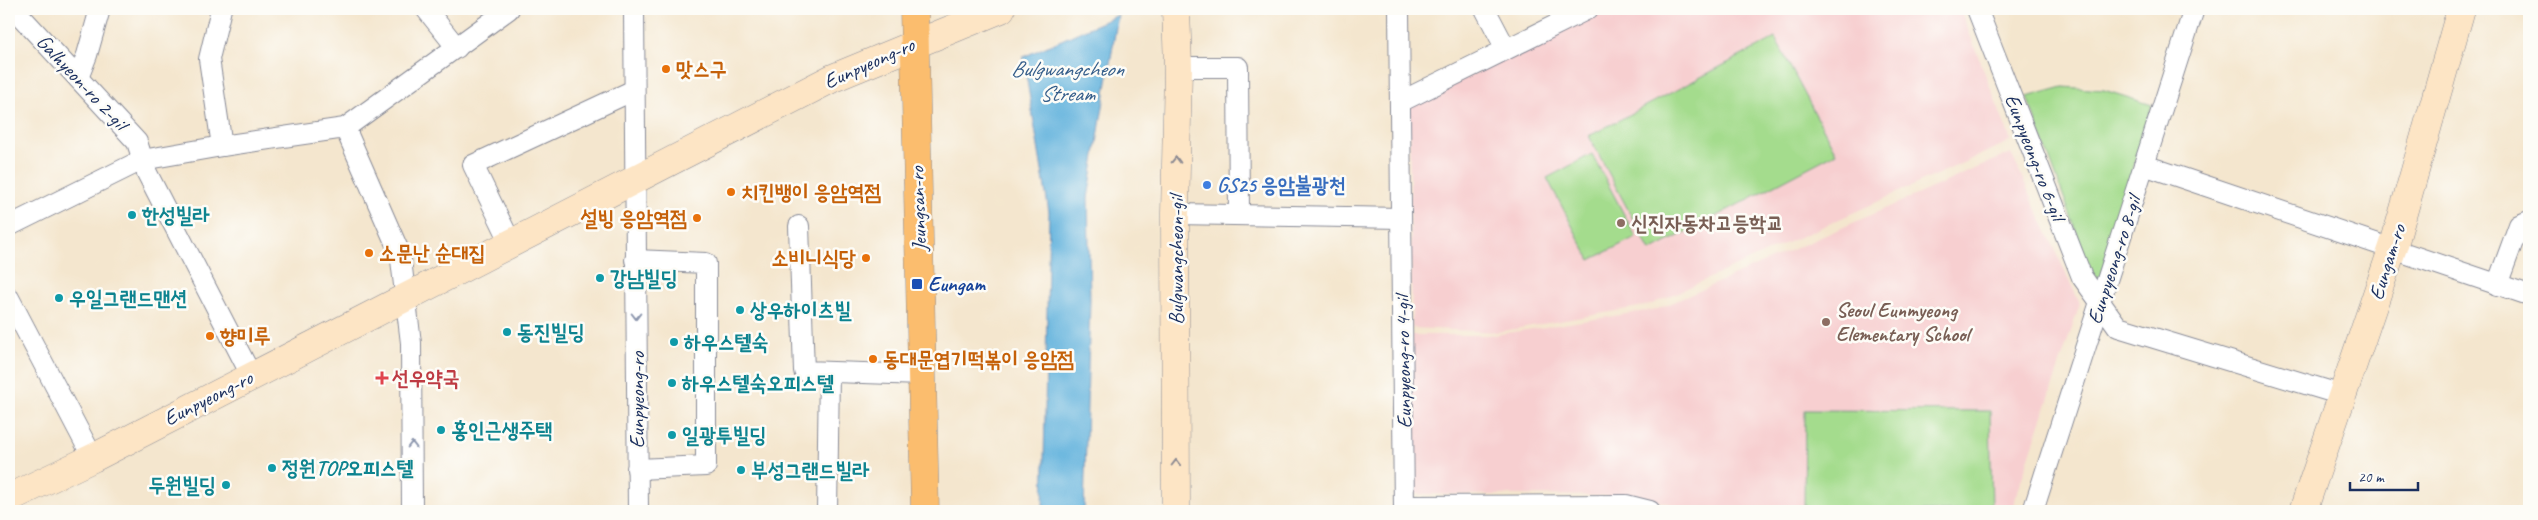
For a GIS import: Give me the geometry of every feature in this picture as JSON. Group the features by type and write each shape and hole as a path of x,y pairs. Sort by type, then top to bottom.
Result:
{"main road":[{"name":"Jeungsan-ro","path":"914,9 925,511"},
{"path":"914,43 972,9"},
{"name":"Eunpyeong-ro","path":"9,498 93,458 251,375 833,78 914,43 1001,9"},
{"name":"Bulgwangcheon-gil","path":"1176,9 1178,67 1175,214 1176,511"},
{"name":"Eungam-ro","path":"2303,511 2392,249 2461,9"}],"street":[{"name":"Galhyeon-ro 2-gil","path":"14,9 137,142 146,173 251,375"},
{"path":"78,78 87,56 100,9"},
{"path":"221,9 209,59 222,146"},
{"path":"426,9 456,48"},
{"path":"9,226 142,160 345,128 510,9"},
{"path":"634,9 635,180"},
{"name":"Eunpyeong-ro 4-gil","path":"1399,9 1404,509 1575,508 1626,505 1650,511"},
{"path":"1486,9 1506,49"},
{"path":"1400,102 1588,9"},
{"name":"Eunpyeong-ro 6-gil","path":"1977,9 2082,278 2118,327 2342,395"},
{"name":"Eunpyeong-ro 8-gil","path":"2033,511 2194,9"},
{"path":"1178,67 1238,66 1239,215"},
{"path":"511,243 473,165 634,90"},
{"path":"345,128 398,250 407,297 411,343 412,511"},
{"path":"2144,166 2529,295"},
{"name":"Eunpyeong-ro","path":"635,180 635,260 637,469 706,466 706,263 635,260"},
{"path":"1175,214 1401,218"},
{"path":"2497,285 2519,225 2529,221"},
{"path":"799,226 804,371 922,375"},
{"path":"9,298 93,458"},
{"path":"827,511 829,372"},
{"path":"637,469 638,511"}],"shaded area":[{"name":"신진자동차고등학교","path":"1607,9 1960,9 2011,141 1650,305 1498,332 1412,328 1409,105"},
{"name":"Seoul Eunmyeong Elementary School","path":"2011,153 2080,304 2011,511 1702,511 1636,496 1412,494 1412,335 1494,335 1658,309"}],"green space":[{"path":"1775,38 1836,153 1650,251 1589,136"},
{"path":"2063,87 2104,90 2152,105 2100,279 2092,274 2027,97"},
{"path":"1592,154 1636,237 1590,260 1547,178"},
{"path":"1805,410 1990,411 1992,511 1804,511"}],"water":[{"name":"Bulgwangcheon Stream","path":"1118,15 1088,198 1090,300 1084,511 1043,511 1049,212 1023,57"}],"place":[{"name":"맛스구","path":"666,69"},
{"name":"GS25 응암불광천","path":"1207,185"},
{"name":"치킨뱅이 응암역점","path":"731,192"},
{"name":"한성빌라","path":"132,215"},
{"name":"설빙 응암역점","path":"697,218"},
{"name":"신진자동차고등학교","path":"1621,223"},
{"name":"소문난 순대집","path":"369,253"},
{"name":"소비니식당","path":"866,258"},
{"name":"강남빌딩","path":"600,278"},
{"name":"Eungam","path":"917,284"},
{"name":"우일그랜드맨션","path":"59,298"},
{"name":"상우하이츠빌","path":"740,310"},
{"name":"Seoul Eunmyeong Elementary School","path":"1826,322"},
{"name":"동진빌딩","path":"507,332"},
{"name":"향미루","path":"210,336"},
{"name":"하우스텔숙","path":"674,342"},
{"name":"동대문엽기떡볶이 응암점","path":"873,359"},
{"name":"선우약국","path":"382,378"},
{"name":"하우스텔숙오피스텔","path":"672,383"},
{"name":"홍인근생주택","path":"441,430"},
{"name":"일광투빌딩","path":"672,435"},
{"name":"정원TOP오피스텔","path":"272,468"},
{"name":"부성그랜드빌라","path":"741,470"},
{"name":"두원빌딩","path":"226,485"}]}
